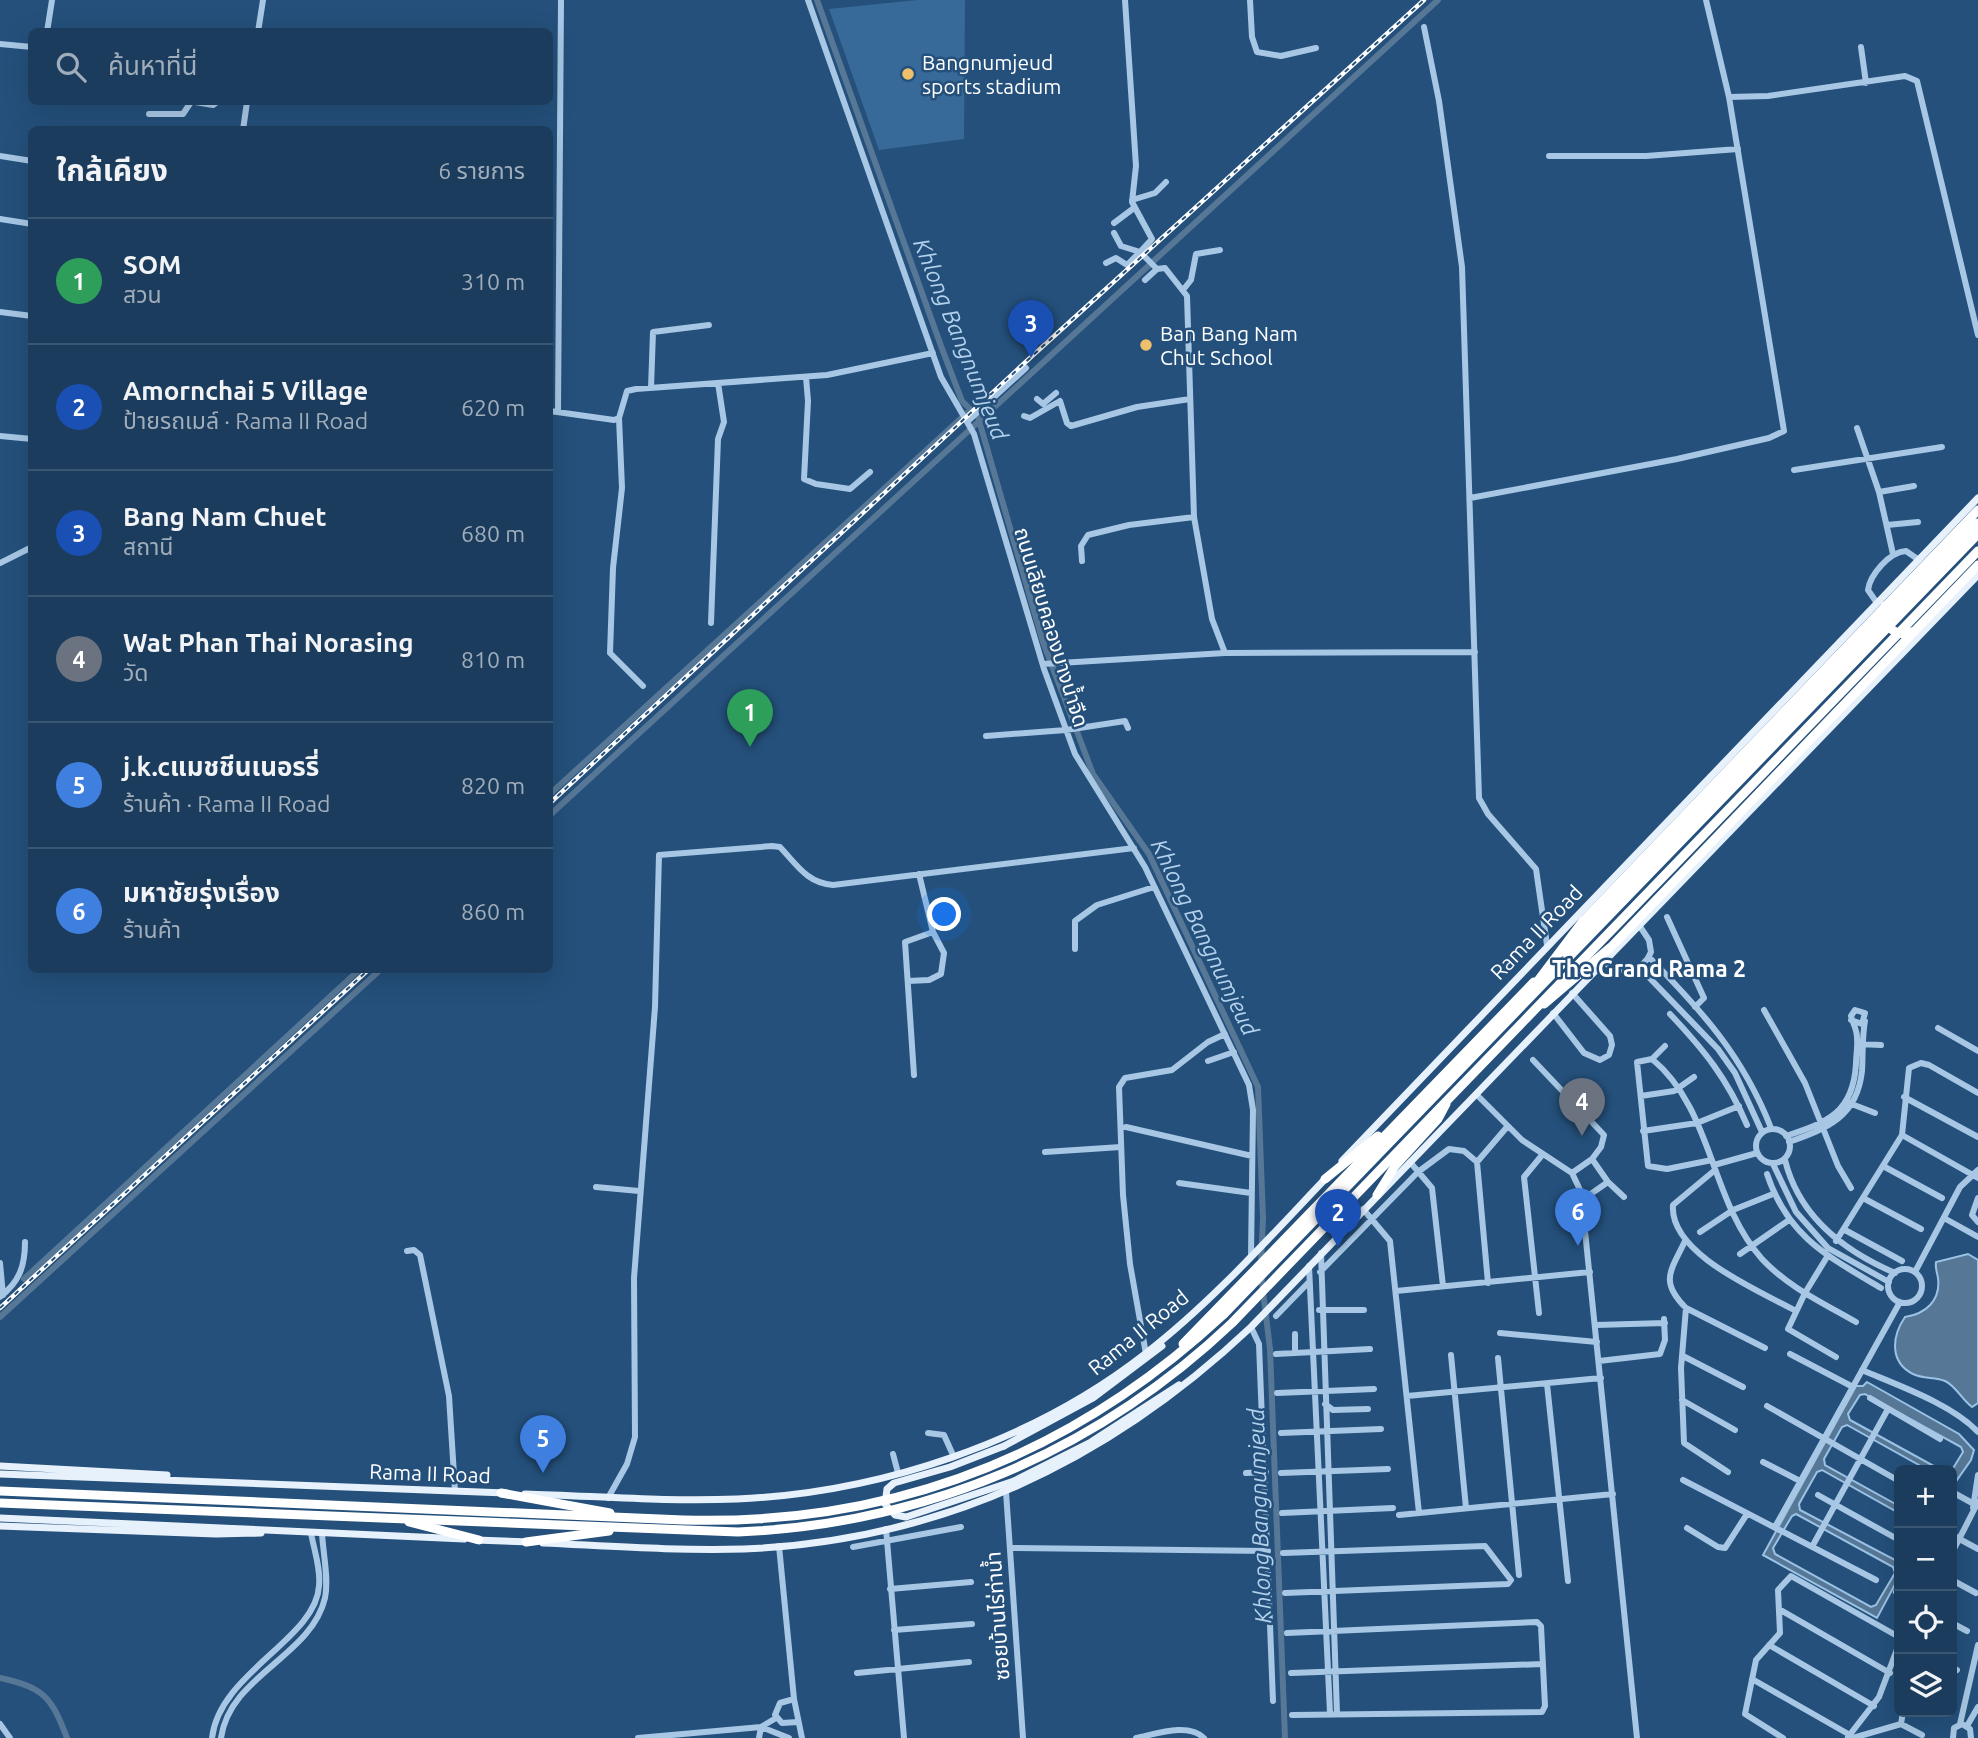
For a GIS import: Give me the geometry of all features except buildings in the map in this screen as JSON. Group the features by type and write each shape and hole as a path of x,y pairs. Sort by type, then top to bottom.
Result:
{"highway":[{"path":"1519,1009 1583,920 1881,605 1974,521 1978,510"},
{"name":"Rama II Road","path":"0,1489 14,1487 726,1518 792,1513 877,1500 965,1474 1044,1440 1125,1391 1183,1343 1430,1090 1974,521"},
{"path":"0,1489 733,1521 831,1512 945,1484 1013,1458 1059,1435 1130,1392 1179,1354 1243,1295 1978,534"},
{"path":"0,1504 714,1533 785,1529 844,1521 957,1492 1006,1474 1117,1416 1176,1373 1233,1323 1978,550"},
{"path":"0,1504 609,1531 742,1534 817,1527 891,1513 978,1487 1063,1448 1130,1407 1225,1328 1978,550"},
{"path":"1527,1018 1611,947 1978,565"},
{"path":"1881,605 1885,620 1893,631 1901,634 1915,631"},
{"path":"1325,1179 1430,1090"},
{"path":"1377,1195 1395,1166 1437,1119 1446,1098"},
{"path":"501,1493 610,1513"},
{"path":"409,1522 479,1540"},
{"path":"526,1542 609,1531"}],"main road":[{"name":"Rama II Road","path":"0,1474 608,1498 739,1499 811,1491 898,1473 1037,1422 1090,1392 1146,1354 1188,1317 1272,1234 1547,945 1881,605 1978,498"},
{"path":"4,1518 685,1549 779,1546 886,1529 937,1516 1006,1492 1061,1466 1124,1430 1220,1357 1251,1327 1978,575"},
{"path":"1188,1317 1156,1352 1111,1387 1061,1418 1004,1446 950,1467 894,1483 887,1489 885,1504 894,1515 906,1517 1014,1481 1107,1433 1220,1357"},
{"path":"0,1466 163,1475 202,1481"},
{"path":"0,1526 216,1534 286,1531"}],"street":[{"path":"48,28 52,0"},
{"path":"259,28 263,0"},
{"path":"561,0 556,408 607,420 619,418"},
{"name":"ถนนเลียบคลองบางน้ำจืด","path":"808,0 944,384 974,434 1044,664 1084,773 1134,848 1251,1091 1253,1253"},
{"path":"1106,263 1116,258 1127,265 1152,239 1132,200 1136,166 1125,0"},
{"path":"1250,0 1252,37 1257,52 1280,56 1316,48"},
{"path":"1470,498 1677,459 1769,438 1784,431 1729,97 1706,0"},
{"path":"1424,27 1439,101 1462,267 1479,798 1488,814 1536,869 1547,945"},
{"path":"0,44 28,47"},
{"path":"1861,47 1866,83"},
{"path":"1729,97 1768,96 1905,76 1917,81 1978,335"},
{"path":"149,114 183,114 190,105"},
{"path":"244,126 247,105"},
{"path":"1549,156 1646,156 1738,149"},
{"path":"0,156 28,160"},
{"path":"1132,200 1155,193 1166,182"},
{"path":"1114,223 1134,208"},
{"path":"0,219 28,223"},
{"path":"1114,233 1121,246 1140,252 1155,267 1167,269 1183,290 1188,305 1194,517 1212,619 1225,653"},
{"path":"1183,290 1191,280 1196,254 1220,250"},
{"path":"1145,279 1155,267"},
{"path":"553,299 558,299"},
{"path":"0,312 28,316"},
{"path":"651,383 653,332 709,325"},
{"path":"643,686 610,653 613,568 622,488 619,418 627,391 651,383 719,383 843,373 933,353"},
{"path":"969,420 1026,369"},
{"path":"806,377 808,401 804,479 822,486 850,489 870,472"},
{"path":"711,623 719,439 723,422 719,383"},
{"path":"1037,399 1043,404 1053,391 1060,401 1067,423 1071,426 1137,407 1191,399"},
{"path":"1024,416 1030,418 1060,401"},
{"path":"1857,428 1879,492 1893,554"},
{"path":"0,436 28,439"},
{"path":"1794,470 1942,447"},
{"path":"1879,492 1914,486"},
{"path":"1082,561 1081,546 1088,535 1129,525 1194,517"},
{"path":"1887,525 1918,522"},
{"path":"0,563 28,549"},
{"path":"1881,605 1868,590 1870,580 1893,554 1906,551 1919,560"},
{"path":"1044,664 1225,653 1475,652"},
{"path":"986,736 1068,730 1125,721 1128,728"},
{"path":"608,1498 627,1464 635,1437 634,1278 655,1007 659,855 780,847 802,873 823,884 1134,848"},
{"path":"908,981 929,980 941,974 944,953 933,932 919,874"},
{"path":"1074,948 1075,920 1097,905 1154,887"},
{"path":"1667,916 1704,998 1695,1007"},
{"path":"1639,925 1649,940 1649,957 1695,1007 1747,1073 1771,1128"},
{"path":"914,1076 905,943 933,932"},
{"path":"1604,961 1614,969 1625,971 1639,967 1649,957"},
{"path":"1639,967 1718,1049 1735,1073 1762,1132"},
{"path":"1553,1013 1584,1054 1600,1060 1609,1055 1611,1036 1572,993"},
{"path":"1787,1139 1822,1126 1851,1104 1865,1021 1865,1013 1859,1009 1852,1012 1851,1020 1860,1044"},
{"path":"1764,1010 1805,1083 1838,1166 1851,1188"},
{"path":"1670,1014 1708,1054 1740,1107 1747,1125"},
{"path":"1851,1020 1858,1025 1865,1021"},
{"path":"1938,1028 1978,1051"},
{"path":"1146,1354 1130,1264 1118,1093 1122,1079 1172,1070 1208,1042 1225,1034"},
{"path":"1860,1044 1881,1045"},
{"path":"1665,1046 1652,1059 1637,1062 1647,1166 1667,1169 1714,1165 1757,1153"},
{"path":"1208,1061 1234,1052"},
{"path":"1652,1059 1678,1087 1697,1123 1733,1210 1753,1247 1782,1279 1856,1322"},
{"path":"1533,1060 1603,1133 1601,1147 1592,1159 1572,1173"},
{"path":"1836,1241 1902,1135 1909,1068 1921,1063 1978,1093"},
{"path":"1641,1096 1674,1091 1694,1077"},
{"path":"1477,1095 1507,1127 1572,1173 1582,1200 1637,1738"},
{"path":"1904,1097 1978,1137"},
{"path":"1851,1104 1875,1113"},
{"path":"1643,1131 1697,1123 1740,1107"},
{"path":"1126,1127 1252,1156"},
{"path":"1476,1162 1507,1127"},
{"path":"1757,1153 1756,1142 1762,1132 1771,1128 1780,1130 1787,1139 1785,1160 1798,1196 1836,1241 1895,1273"},
{"path":"1902,1135 1977,1174 1960,1187 1915,1272"},
{"path":"1045,1152 1121,1147"},
{"path":"1276,1316 1418,1172 1453,1148 1464,1151 1476,1162 1488,1283"},
{"path":"1757,1153 1773,1164 1796,1212 1828,1248 1889,1282"},
{"path":"1539,1313 1524,1177 1543,1154"},
{"path":"1592,1159 1608,1182 1624,1197"},
{"path":"1773,1164 1785,1160"},
{"path":"1410,1162 1432,1188 1443,1286"},
{"path":"1714,1165 1673,1205 1673,1217 1685,1241 1716,1266 1796,1311"},
{"path":"1883,1166 1942,1198"},
{"path":"1767,1174 1773,1194 1789,1220 1827,1256 1881,1288"},
{"path":"1582,1200 1608,1182"},
{"path":"1179,1183 1251,1193"},
{"path":"596,1187 639,1191"},
{"path":"1700,1232 1733,1210 1773,1194"},
{"path":"1863,1198 1921,1229"},
{"path":"1978,1198 1972,1214 1978,1222"},
{"path":"1363,1209 1390,1241 1419,1513"},
{"path":"1944,1218 1978,1237"},
{"path":"1741,1254 1789,1220"},
{"path":"1844,1230 1902,1261"},
{"path":"1685,1241 1668,1283 1686,1308 1765,1348"},
{"path":"1,1296 12,1288 21,1272 25,1242"},
{"path":"407,1251 414,1250 420,1255 440,1346 449,1395 455,1492"},
{"path":"1321,1253 1322,1351 1332,1591 1329,1631"},
{"path":"1827,1256 1788,1329 1790,1333 1836,1357"},
{"path":"0,1262 1,1296"},
{"path":"1309,1266 1324,1592 1333,1713"},
{"path":"1906,1269 1915,1272 1922,1282 1920,1293 1913,1301 1900,1302 1890,1293 1889,1282 1895,1273 1906,1269"},
{"path":"1396,1291 1590,1272"},
{"path":"1309,1296 1321,1295"},
{"path":"1776,1527 1900,1302"},
{"path":"1686,1308 1682,1400 1685,1447 1728,1472"},
{"path":"1310,1311 1364,1310"},
{"path":"1595,1325 1665,1321 1665,1340 1660,1354 1599,1361"},
{"path":"1251,1327 1259,1344 1273,1701"},
{"path":"1500,1333 1597,1342"},
{"path":"1295,1334 1295,1353"},
{"path":"1276,1354 1370,1349"},
{"path":"1790,1354 1853,1387"},
{"path":"1451,1355 1466,1508"},
{"path":"1683,1356 1744,1387"},
{"path":"1498,1358 1519,1575"},
{"path":"1862,1370 1907,1389 1967,1422 1978,1433"},
{"path":"1407,1396 1601,1378"},
{"path":"1547,1384 1568,1581"},
{"path":"1278,1393 1374,1389"},
{"path":"1870,1398 1940,1439"},
{"path":"1682,1400 1735,1430"},
{"path":"1325,1404 1333,1410 1368,1409"},
{"path":"1767,1406 1894,1478"},
{"path":"1813,1545 1888,1409"},
{"path":"1281,1433 1381,1429"},
{"path":"929,1433 944,1435 953,1455"},
{"path":"892,1454 898,1473"},
{"path":"1763,1462 1800,1481"},
{"path":"1281,1473 1388,1469"},
{"path":"1246,1473 1266,1472"},
{"path":"1957,1543 1975,1505 1978,1475"},
{"path":"1683,1480 1792,1534 1876,1580"},
{"name":"ซอยบ้านไร่ท่าน้ำ","path":"1006,1492 1023,1738"},
{"path":"1399,1515 1613,1494"},
{"path":"1818,1495 1894,1537"},
{"path":"1957,1495 1975,1505"},
{"path":"1282,1513 1393,1508"},
{"path":"1686,1528 1718,1547 1725,1548 1747,1514"},
{"path":"853,1547 961,1527"},
{"path":"886,1529 904,1738"},
{"path":"311,1533 321,1567"},
{"path":"221,1738 230,1707 309,1628 320,1610 322,1533"},
{"path":"1959,1539 1978,1549"},
{"path":"779,1546 794,1699 802,1738"},
{"path":"1283,1553 1485,1546 1511,1580 1508,1584 1285,1593"},
{"path":"1010,1548 1268,1551"},
{"path":"1783,1738 1745,1717 1757,1657 1781,1629 1780,1587 1795,1576 1894,1634"},
{"path":"890,1589 971,1582"},
{"path":"1957,1583 1976,1593"},
{"path":"212,1738 223,1703 289,1636 322,1591"},
{"path":"1779,1609 1890,1673"},
{"path":"1287,1633 1539,1623 1543,1664 1545,1709 1540,1713 1293,1715"},
{"path":"894,1630 972,1624"},
{"path":"1957,1626 1967,1632"},
{"path":"1769,1645 1874,1706"},
{"path":"1971,1738 1964,1725 1978,1645"},
{"path":"1850,1737 1874,1706 1896,1654"},
{"path":"857,1673 969,1662"},
{"path":"1291,1673 1543,1664"},
{"path":"1752,1679 1850,1737 1901,1724 1922,1735"},
{"path":"776,1718 775,1709 780,1703 794,1699"},
{"path":"1951,1738 1953,1731 1964,1725 1978,1707"},
{"path":"1901,1724 1902,1717"},
{"path":"776,1718 786,1724 798,1721"},
{"path":"638,1738 709,1735 761,1727 776,1718"},
{"path":"0,1724 3,1733 10,1738"},
{"path":"759,1738 761,1727"},
{"path":"761,1727 789,1738"},
{"path":"1136,1738 1186,1730 1196,1731 1204,1738"}],"shaded area":[{"name":"Bangnumjeud sports stadium","path":"917,0 965,0 964,139 879,150 829,9"},
{"path":"1968,1254 1978,1260 1978,1403 1972,1407 1949,1383 1917,1376 1905,1369 1896,1356 1895,1348 1897,1332 1905,1317 1919,1313 1934,1300 1938,1286 1936,1262"},
{"path":"1867,1382 1959,1434 1974,1450 1971,1460 1957,1480 1955,1465 1963,1452 1961,1447 1865,1394 1860,1395 1848,1414 1850,1420 1932,1465 1919,1465 1847,1425 1842,1427 1824,1459 1825,1465 1894,1503 1894,1510 1822,1470 1817,1472 1799,1504 1800,1510 1894,1559 1894,1570 1893,1567 1796,1514 1792,1516 1773,1548 1775,1554 1871,1607 1876,1605 1894,1575 1894,1586 1877,1618 1763,1555 1856,1386 1863,1386"}],"waterway":[{"name":"Khlong Bangnumjeud","path":"817,0 962,401 978,417 1043,642 1093,774 1149,854 1258,1087 1263,1218 1261,1264"},
{"path":"553,812 1438,0"},
{"path":"553,791 967,413"},
{"path":"24,1279 356,973"},
{"path":"0,1317 377,973"},
{"name":"Khlong Bangnumjeud","path":"1261,1275 1270,1349 1285,1738"},
{"path":"0,1678 37,1690 44,1696 56,1713 67,1738"}],"railway":[{"path":"553,800 1031,357 1424,0"},
{"path":"0,1308 365,973"}],"place":[{"name":"Bangnumjeud sports stadium","path":"908,74"},
{"name":"Ban Bang Nam Chut School","path":"1146,345"},
{"name":"Bang Nam Chuet","path":"1031,358"},
{"name":"SOM","path":"750,747"},
{"name":"Wat Phan Thai Norasing","path":"1582,1136"},
{"name":"มหาชัยรุ่งเรื่อง","path":"1578,1246"},
{"name":"Amornchai 5 Village","path":"1338,1247"},
{"name":"j.k.cแมชชีนเนอรรี่","path":"543,1473"}],"district":[{"name":"The Grand Rama 2","path":"1649,968"}]}
